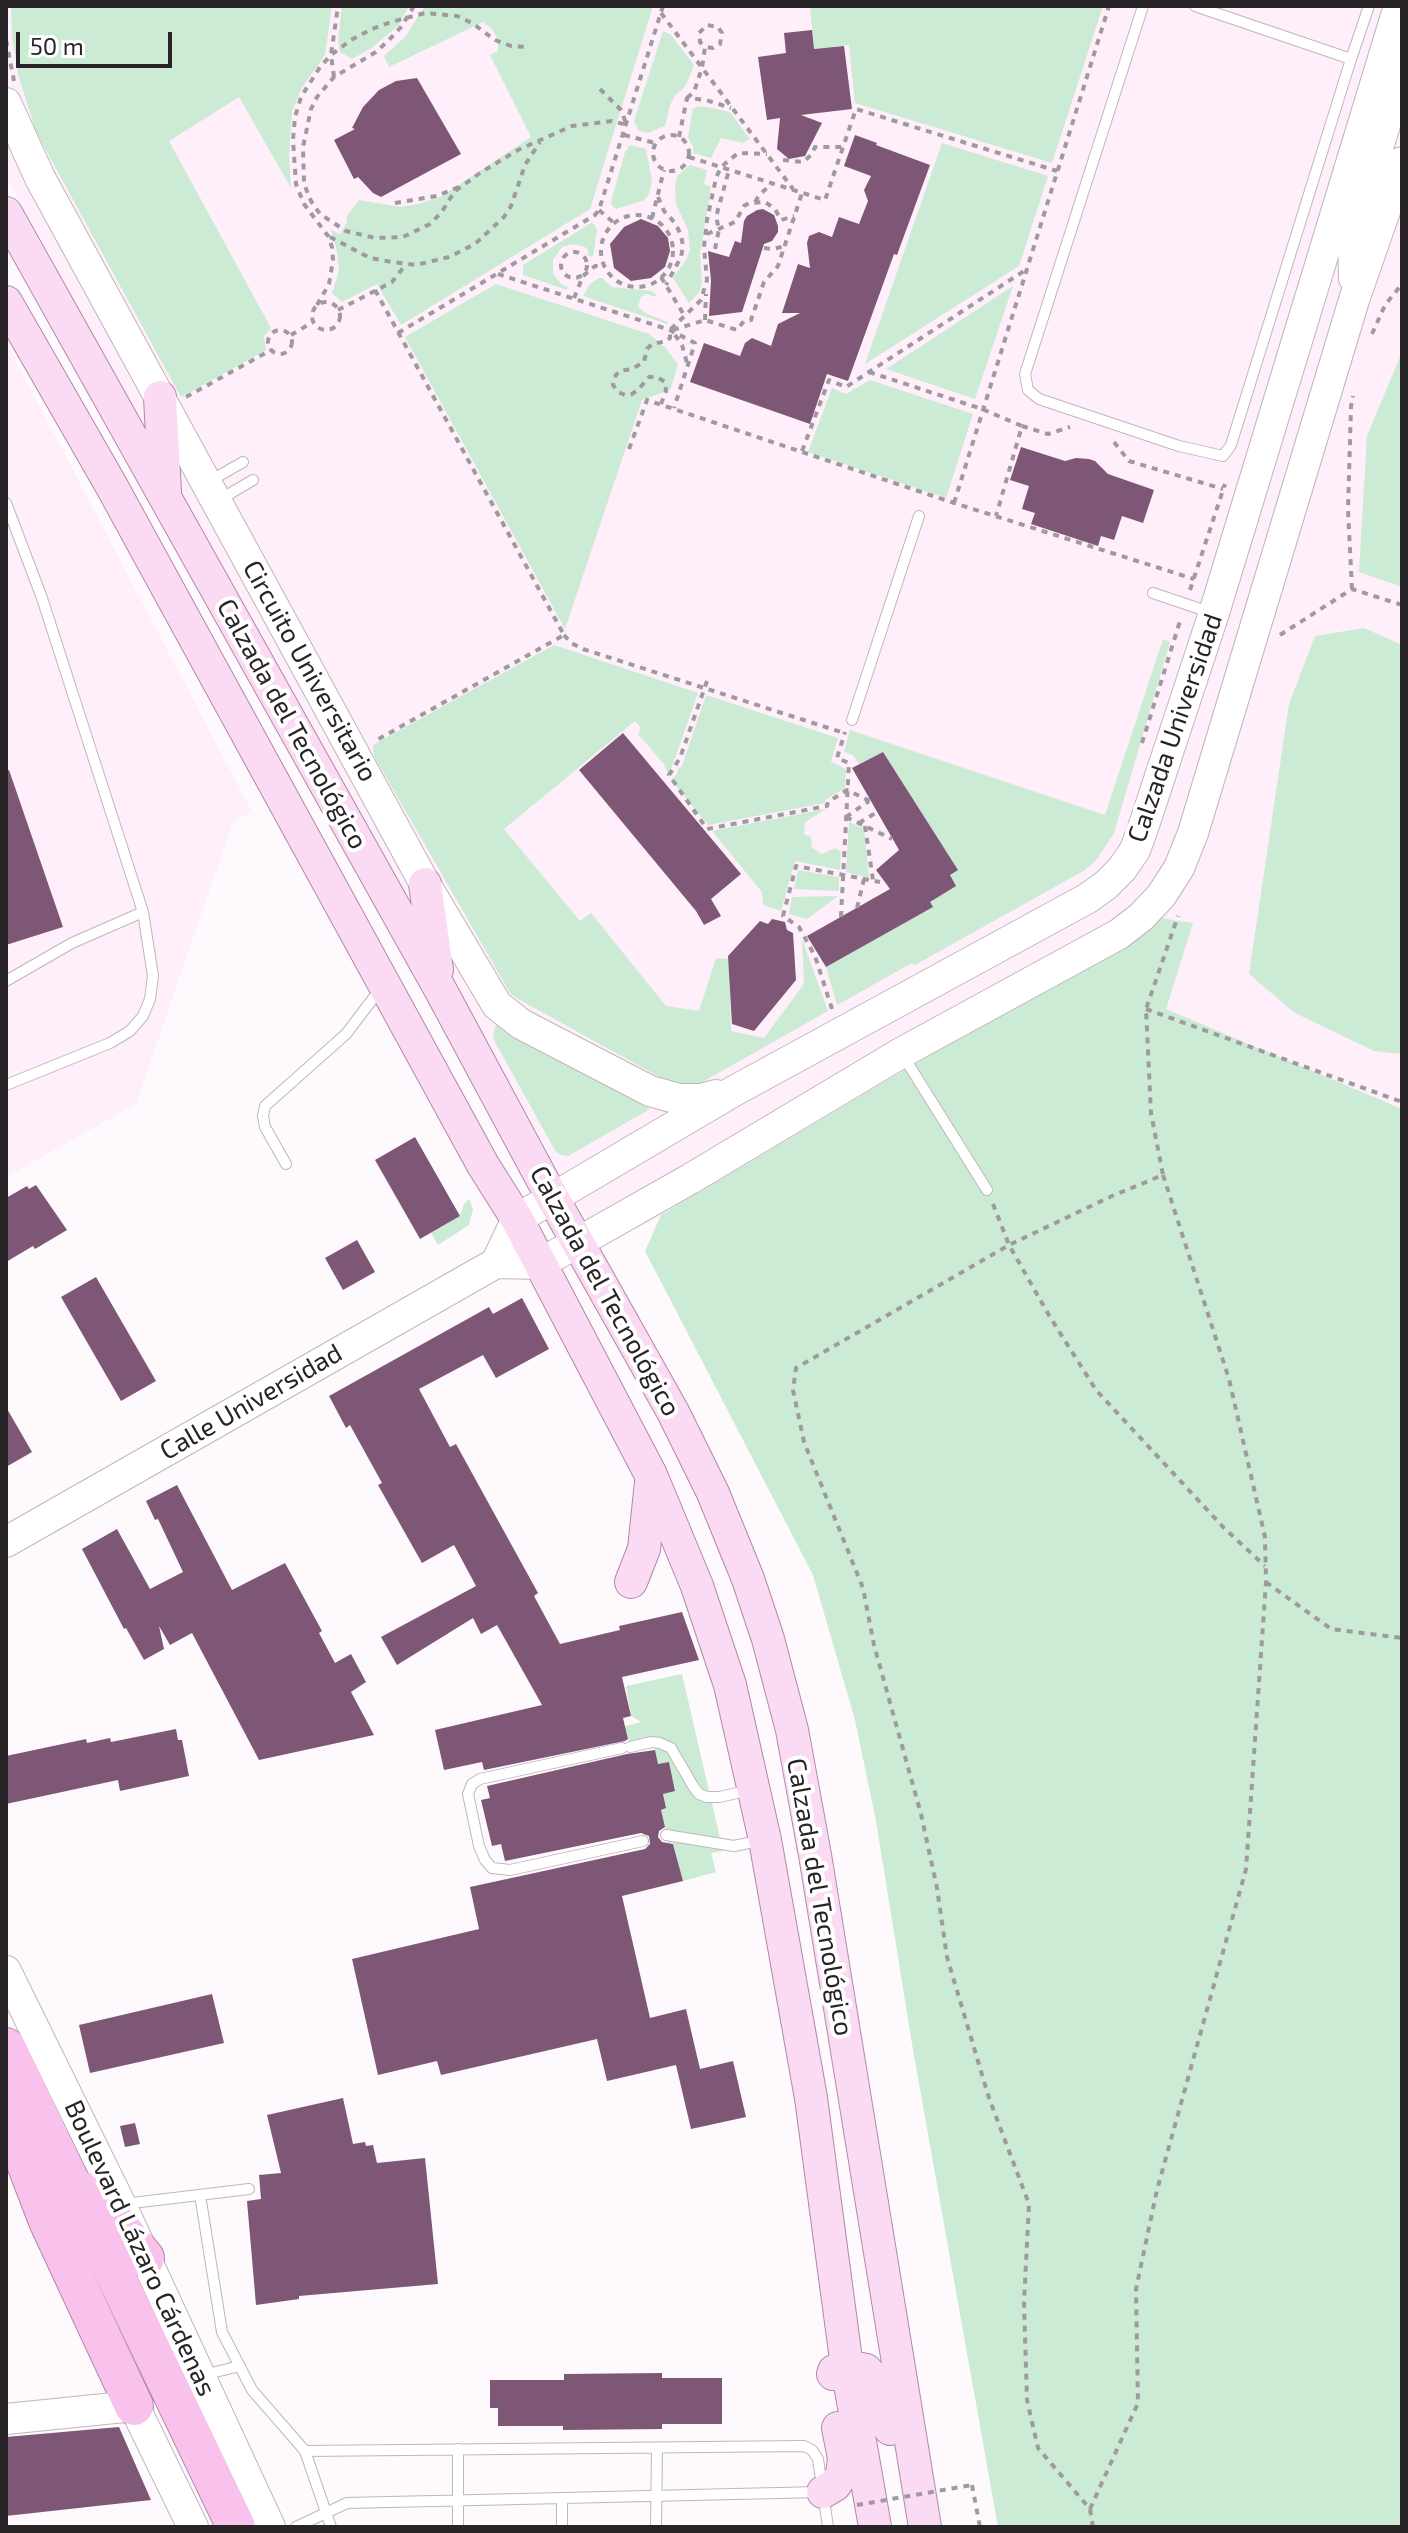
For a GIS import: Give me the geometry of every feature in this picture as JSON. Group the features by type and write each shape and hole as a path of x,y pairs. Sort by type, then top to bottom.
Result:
{"highway":[{"name":"Boulevard Lázaro Cárdenas","path":"6,2047 236,2527"},
{"path":"6,2064 25,2161 48,2221 134,2406"},
{"path":"54,2147 145,2258"}],"main road":[{"name":"Calzada Universidad","path":"517,1219 547,1187 734,1091 1088,898 1122,869 1135,850 1200,609 1234,499 1399,6"},
{"path":"1354,300 1353,229 1401,71"},
{"name":"Circuito Universitario","path":"11,97 40,178 170,399 212,492 425,884 497,1005 521,1024 665,1097 701,1099 734,1091"},
{"name":"Calzada Universidad","path":"539,1264 690,1179 901,1053 1119,934 1161,896 1179,868 1193,833 1354,300 1402,162"},
{"name":"Calzada del Tecnológico","path":"6,213 673,1412 713,1493 748,1579 768,1639 792,1730 815,1855 922,2523"},
{"name":"Calzada del Tecnológico","path":"6,302 111,485 452,1110 517,1219 651,1475 707,1614 730,1685 765,1840 811,2098 866,2516"},
{"path":"165,499 170,399"},
{"path":"1234,499 1287,522"},
{"path":"324,874 364,853"},
{"path":"425,884 440,989"},
{"path":"452,1110 469,1115 517,1184 547,1187"},
{"path":"517,1219 496,1263 539,1264"},
{"name":"Calle Universidad","path":"6,1542 496,1263"},
{"path":"565,1313 574,1294 586,1299 647,1406 660,1423 690,1446"},
{"path":"631,1582 644,1549 651,1475"},
{"name":"Boulevard Lázaro Cárdenas","path":"6,1971 121,2205 270,2527"},
{"path":"811,2098 830,2159 865,2337 872,2345 885,2343 891,2327"},
{"path":"823,2492 835,2485 842,2474 844,2458 831,2379 834,2371 847,2367 866,2370 884,2397 922,2523"},
{"path":"6,2419 134,2406 193,2527"}],"lane":[{"path":"1143,6 1025,374 1028,390 1039,399 1201,452 1223,456 1231,445 1369,6"},
{"path":"1195,6 1351,59"},
{"path":"212,492 243,462"},
{"path":"212,492 253,480"},
{"path":"6,503 42,598 143,912 153,976 150,999 143,1016 130,1031 110,1043 6,1085"},
{"path":"848,727 919,516"},
{"path":"1153,593 1200,609"},
{"path":"6,981 72,943 143,912"},
{"path":"286,1164 265,1127 265,1106 346,1034 384,983"},
{"path":"901,1053 987,1190"},
{"path":"643,1841 510,1870 492,1868 479,1846 468,1794 472,1784 480,1779 652,1742 671,1748 693,1786 699,1794 707,1797 742,1792 751,1777"},
{"path":"666,1835 734,1846 765,1840"},
{"path":"121,2205 249,2189"},
{"path":"200,2195 222,2332 257,2398 305,2451 331,2527"},
{"path":"200,2376 240,2366"},
{"path":"305,2451 804,2446 812,2450 818,2459 828,2527"},
{"path":"656,2527 657,2448"},
{"path":"458,2449 458,2527"},
{"path":"296,2527 347,2503 823,2492"},
{"path":"562,2498 562,2527"}],"path":[{"path":"334,77 331,55 338,6"},
{"path":"414,6 401,27 376,52 334,77 311,109 303,147 304,184 320,214 346,231 360,236 403,237 430,224 455,191 518,150 572,126 612,121 627,125"},
{"path":"398,333 595,215 624,135 663,6"},
{"path":"954,503 1109,6"},
{"path":"317,305 330,302 338,310 339,321 333,328 324,330 313,322 312,312 329,284 332,247 328,236 304,204 296,184 295,117 311,79 331,55 351,40 372,29 425,13 457,16 495,40 511,46 529,47"},
{"path":"661,13 794,191"},
{"path":"714,25 721,29 722,41 717,47 705,47 700,42 699,33 703,27 714,25"},
{"path":"6,40 11,97"},
{"path":"679,137 687,98 694,92 705,47"},
{"path":"600,89 621,110 627,125"},
{"path":"687,98 706,100 733,109"},
{"path":"689,157 825,200 856,109 1057,171"},
{"path":"624,135 655,143"},
{"path":"664,135 679,137 689,148 689,157 680,169 664,170 654,161 655,143 664,135"},
{"path":"328,236 370,258 416,265 449,257 475,244 497,226 511,206 525,165 542,139"},
{"path":"783,160 803,162 815,147 843,147"},
{"path":"705,320 705,235 716,178 721,167 738,153 767,154"},
{"path":"652,218 664,170"},
{"path":"715,249 719,229 716,217 729,170"},
{"path":"755,202 773,184"},
{"path":"395,203 437,196 464,185"},
{"path":"670,330 705,320 737,330 744,321 751,320 764,282 778,266 802,193"},
{"path":"658,197 664,211 675,223 683,246 681,257 666,285"},
{"path":"705,235 735,222 744,206 755,202 770,205 781,220 794,216"},
{"path":"599,210 614,223"},
{"path":"635,215 652,218 665,227 673,248 668,269 661,277 652,283 631,286 611,275 605,266 602,243 614,223 635,215"},
{"path":"764,248 785,246"},
{"path":"573,299 583,276 587,268 584,256 576,252 567,254 562,261 564,273 575,279 583,276 595,266 605,266"},
{"path":"338,310 392,282 406,264"},
{"path":"802,451 829,380 846,387 1026,269"},
{"path":"497,274 670,330 695,343 674,408"},
{"path":"661,277 684,315"},
{"path":"1368,343 1385,305 1402,284"},
{"path":"661,404 666,391 665,382 657,377 649,377 632,394 618,392 613,385 614,378 619,371 638,367 644,362 647,349 657,342 667,341 670,330 701,300 706,287"},
{"path":"375,290 571,643 704,688 848,727 837,758 849,763 841,917"},
{"path":"290,335 313,322"},
{"path":"281,329 290,335 292,344 285,353 277,354 271,350 268,338 273,332 281,329"},
{"path":"670,330 682,345 688,365"},
{"path":"170,399 271,350"},
{"path":"869,372 1048,434 1071,426"},
{"path":"1352,589 1348,510 1354,395"},
{"path":"629,449 647,400 954,503 1194,579"},
{"path":"996,516 1022,426"},
{"path":"1106,435 1129,461 1234,499"},
{"path":"1138,757 1200,609 1194,579 1234,499 1228,474"},
{"path":"1352,589 1402,605"},
{"path":"1256,622 1275,638 1352,589"},
{"path":"371,743 564,635"},
{"path":"707,681 680,758 669,775 707,829 827,806 828,802 847,790"},
{"path":"846,817 870,802 847,790"},
{"path":"859,823 877,812"},
{"path":"846,817 892,839"},
{"path":"865,826 873,880"},
{"path":"844,1007 833,1012 815,956 799,927 783,916 796,866 880,882"},
{"path":"857,908 864,879"},
{"path":"1090,2509 1138,2403 1136,2289 1157,2190 1246,1869 1266,1582 1265,1537 1229,1379 1163,1175 1151,1113 1146,1009 1182,905"},
{"path":"1146,1009 1402,1102"},
{"path":"1093,2527 1090,2509 1038,2448 1027,2400 1024,2302 1029,2204 989,2098 947,1957 924,1829 874,1645 863,1588 804,1442 793,1390 796,1368 1009,1245 1163,1175"},
{"path":"987,1190 1009,1245 1096,1390 1224,1528 1265,1566"},
{"path":"1266,1582 1331,1629 1402,1638"},
{"path":"866,2516 972,2485 980,2527"}],"shaded area":[{"path":"6,6 1402,6 1402,1134 780,1159 603,1247 344,792 6,176"},
{"path":"6,342 252,812 233,822 136,1104 6,1177"}],"green space":[{"path":"11,6 332,6 325,55 301,89 292,112 289,154 291,188 239,97 169,141 271,328 264,336 266,350 181,397 36,132 18,74"},
{"path":"342,6 409,6 398,26 352,59 340,52 338,40"},
{"path":"425,6 653,6 590,209 401,325 377,284 342,302 332,293 339,271 331,230 340,234 347,216 359,200 400,207 442,196 531,137 490,55 498,51 498,40 492,29 483,22 389,67 384,56 405,37"},
{"path":"810,6 1103,6 1052,163 855,103 849,45 814,49"},
{"path":"663,31 671,35 694,65 686,85 670,105 665,126 648,133 639,131 634,121"},
{"path":"701,106 730,112 750,139 743,143 721,138 711,158 693,153 688,137 693,108"},
{"path":"942,143 1048,176 1019,266 865,364"},
{"path":"630,145 646,149 652,180 649,194 643,201 615,209 612,198 625,152"},
{"path":"690,165 707,170 704,184 711,187 700,254 702,282 700,291 689,303 673,278 690,250 688,230 676,204 675,187 677,176"},
{"path":"591,223 597,230 593,257 588,256 585,247 573,244 562,247 553,260 553,274 568,287 567,290 523,275 523,265"},
{"path":"599,278 612,287 652,291 658,297 646,294 641,297 638,306 667,324 583,296 590,284"},
{"path":"496,284 649,334 666,348 678,365 670,390 642,400 565,629 405,337"},
{"path":"1013,286 975,399 886,369 949,328"},
{"path":"1402,352 1402,587 1359,572 1367,436"},
{"path":"870,380 973,414 946,498 808,452 832,388 846,394"},
{"path":"1364,628 1402,645 1402,1054 1374,1051 1295,1013 1249,974 1289,704 1315,636"},
{"path":"1163,639 1170,642 1114,833 1097,859 1085,870 837,1005 826,967 932,907 930,902 955,886 950,875 958,870 883,752 859,764 853,755 844,752 850,730 1105,815"},
{"path":"554,645 698,693 669,775 663,763 638,734 641,728 635,721 504,829 580,921 591,913 666,1006 699,1011 716,958 729,959 731,1031 764,1038 804,984 802,939 828,1011 697,1085 665,1080 510,993 374,756 373,745"},
{"path":"706,695 838,738 831,762 846,769 845,788 825,803 708,825 671,780 682,766"},
{"path":"826,809 805,822 804,834 811,837 812,848 822,854 835,848 841,852 840,870 795,861 781,911 763,905 762,892 712,831"},
{"path":"849,822 864,829 869,878 846,872"},
{"path":"798,870 839,877 839,891 794,889"},
{"path":"838,896 807,919 789,914 792,897"},
{"path":"1160,918 1193,923 1166,1009 1402,1109 1402,2527 998,2527 913,2050 876,1821 855,1720 813,1575 645,1251 661,1215"},
{"path":"496,1024 650,1109 568,1156 561,1155 556,1152 495,1042"},
{"path":"469,1199 473,1209 469,1225 438,1245 431,1233 460,1216"},
{"path":"682,1674 723,1851 711,1853 716,1872 683,1881 673,1842 668,1843 661,1810 666,1808 663,1794 675,1790 669,1762 658,1764 654,1746 631,1751 625,1726 641,1722 631,1716 626,1686"}],"building":[{"path":"812,30 814,49 844,46 852,109 801,115 822,123 805,156 789,159 777,149 780,118 767,120 758,57 786,53 784,33"},
{"path":"417,78 461,154 381,197 358,177 354,179 334,140 355,129 352,128 363,107 379,90 396,81"},
{"path":"855,135 930,165 848,381 827,374 810,424 690,382 704,343 740,356 745,343 752,338 771,346 778,324 800,313 782,313 798,264 810,268 809,236 819,232 832,237 839,217 859,224 868,201 864,190 871,176 844,166"},
{"path":"763,209 774,215 778,232 772,241 764,244 742,312 709,316 711,280 708,251 729,257 735,241 741,243 747,216"},
{"path":"641,219 658,226 668,238 670,251 665,267 651,278 631,281 614,268 610,244 624,227"},
{"path":"1021,447 1065,461 1089,459 1108,474 1154,490 1143,523 1122,516 1114,540 1101,536 1098,546 1031,524 1035,513 1022,509 1029,486 1010,480"},
{"path":"623,733 741,874 711,899 721,916 704,925 696,911 579,770"},
{"path":"883,752 958,870 950,875 956,886 930,902 933,907 826,967 807,936 890,889 876,870 899,850 852,768"},
{"path":"9,770 63,927 6,945 6,771"},
{"path":"772,919 785,922 787,930 793,933 796,980 754,1031 732,1024 728,956 760,921 768,924"},
{"path":"415,1137 460,1216 420,1239 375,1160"},
{"path":"36,1185 67,1230 6,1262 6,1198 27,1186 29,1189"},
{"path":"357,1240 375,1272 343,1290 325,1258"},
{"path":"96,1277 156,1381 121,1401 61,1297"},
{"path":"522,1298 549,1349 496,1378 483,1355 419,1389 450,1447 456,1444 538,1593 534,1596 560,1644 620,1630 619,1626 682,1612 699,1660 622,1677 631,1716 623,1718 628,1739 625,1741 484,1770 482,1762 444,1770 435,1730 542,1705 497,1625 481,1634 473,1618 397,1665 381,1637 476,1586 454,1545 422,1563 378,1485 382,1483 350,1425 346,1428 329,1396 489,1307 493,1314"},
{"path":"6,1407 32,1452 6,1467"},
{"path":"177,1485 232,1590 285,1563 322,1631 319,1633 335,1663 351,1654 366,1682 351,1692 374,1735 259,1760 192,1633 170,1645 159,1626 164,1649 144,1660 82,1549 117,1529 150,1589 183,1572 146,1501"},
{"path":"176,1729 178,1740 182,1740 189,1776 120,1791 118,1780 6,1804 6,1756 86,1739 87,1743 110,1738 111,1742"},
{"path":"655,1750 658,1764 669,1762 675,1791 663,1794 666,1808 661,1810 665,1827 659,1831 658,1837 662,1842 673,1844 683,1881 622,1896 650,2018 686,2009 700,2069 733,2061 746,2117 691,2129 676,2065 607,2081 597,2039 441,2075 437,2061 378,2075 352,1959 479,1929 470,1887 645,1849 650,1844 649,1836 641,1833 505,1861 501,1844 492,1846 481,1800 490,1798 487,1786"},
{"path":"212,1994 224,2043 90,2073 79,2025"},
{"path":"343,2098 353,2144 365,2142 366,2146 373,2145 377,2163 425,2158 438,2284 299,2296 299,2299 256,2305 247,2201 261,2199 259,2175 281,2173 267,2115"},
{"path":"135,2123 140,2144 125,2147 120,2126"},
{"path":"662,2373 662,2378 722,2378 722,2424 662,2424 662,2429 563,2430 563,2426 498,2426 498,2408 490,2408 490,2380 564,2380 564,2374"},
{"path":"119,2427 151,2500 6,2516 6,2437"}]}
